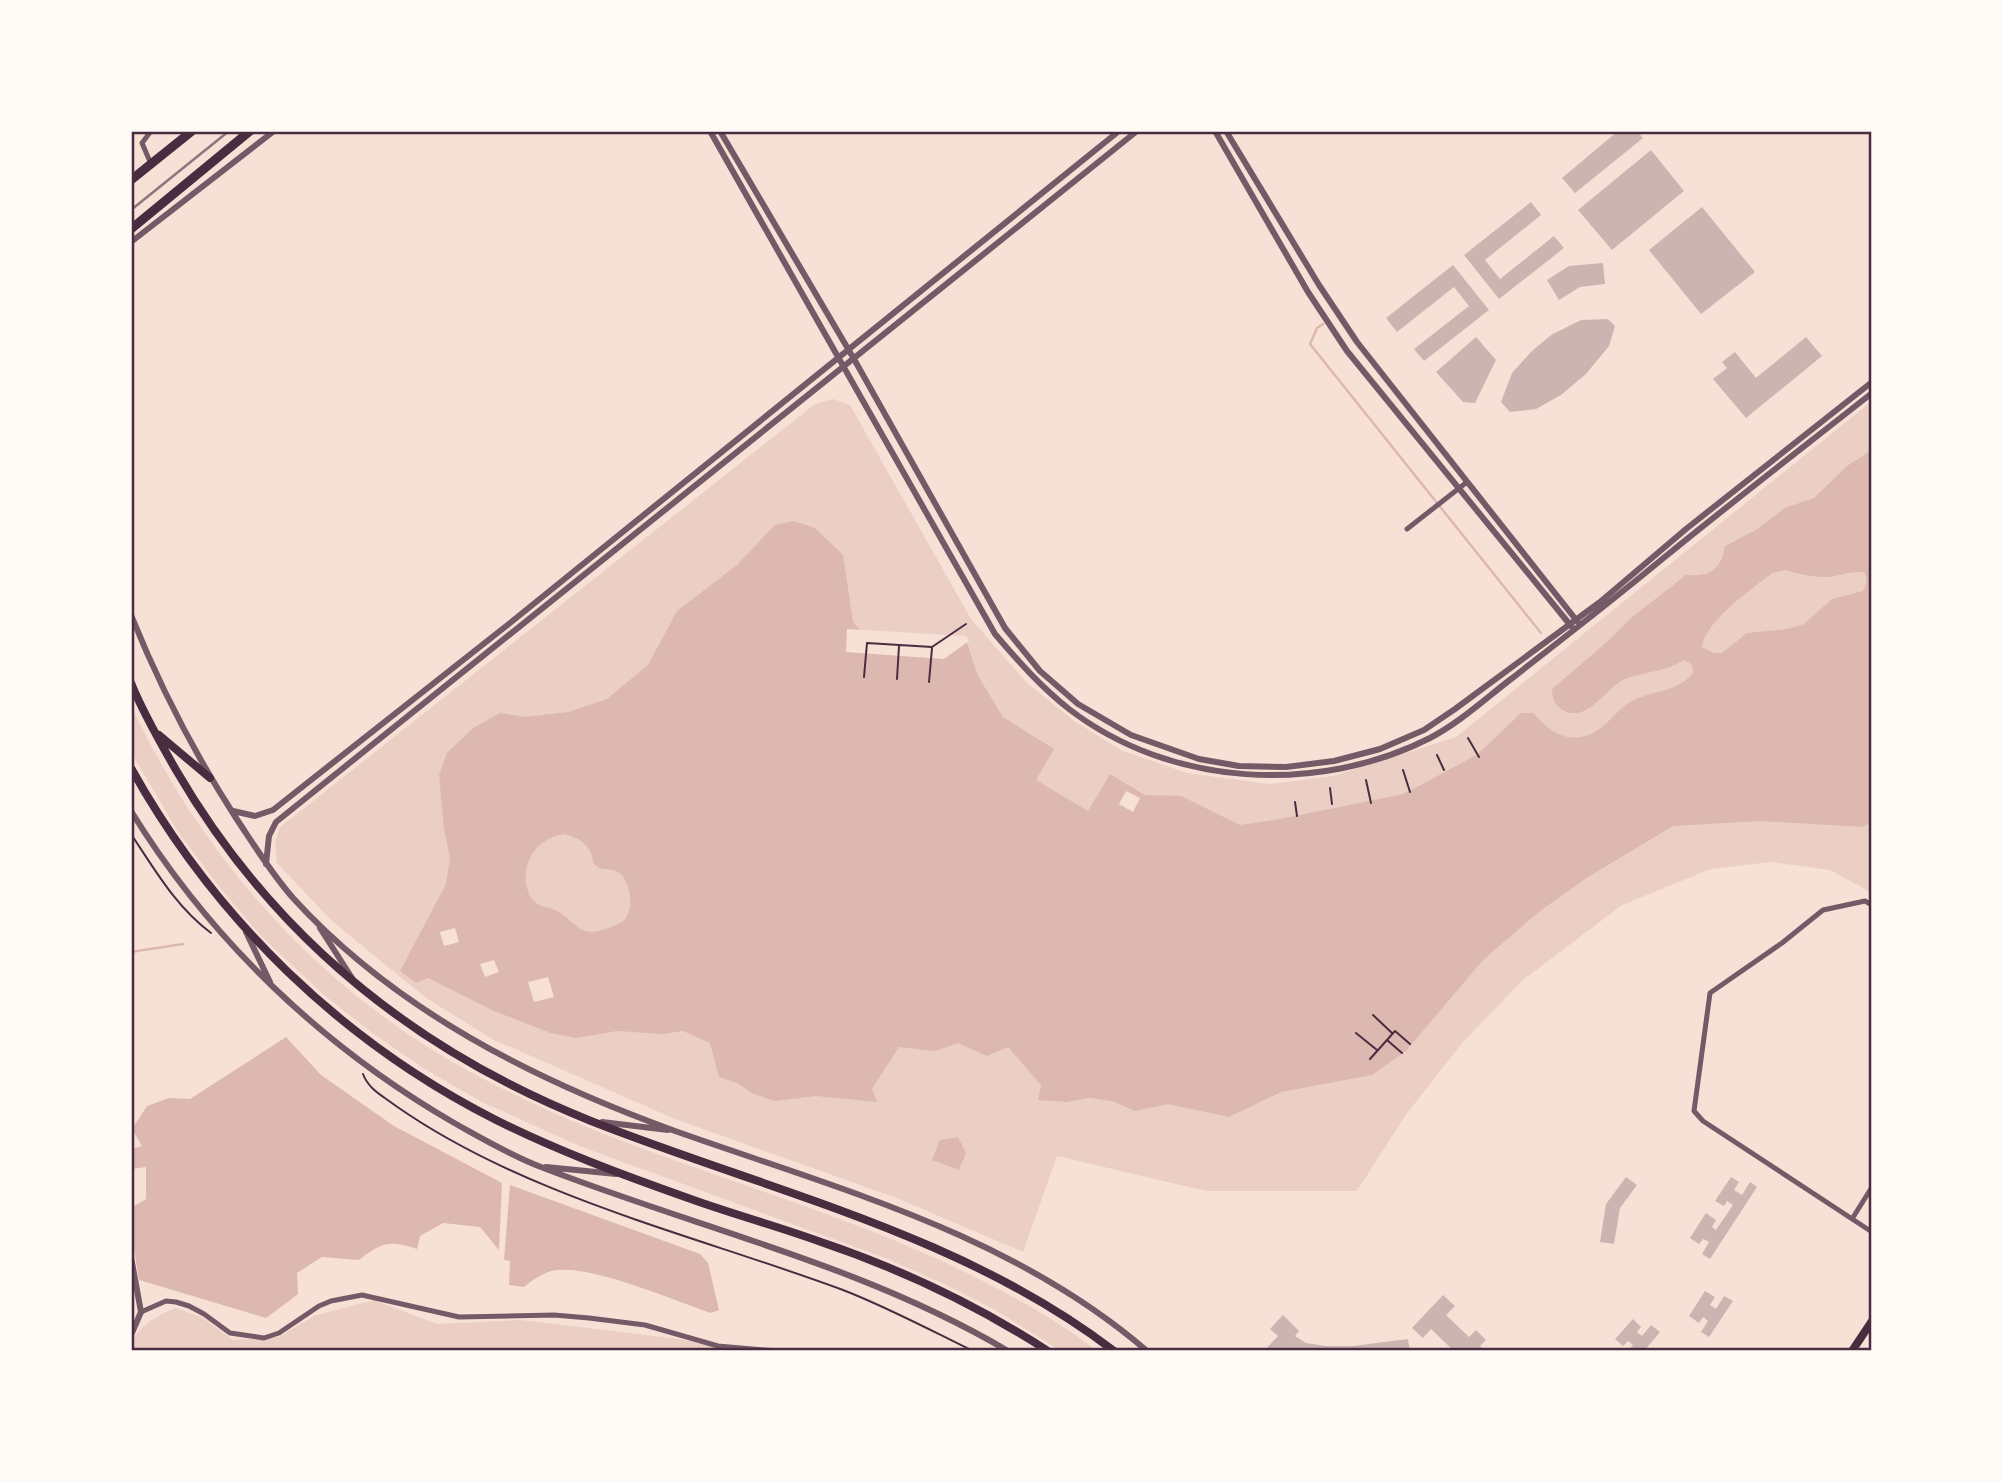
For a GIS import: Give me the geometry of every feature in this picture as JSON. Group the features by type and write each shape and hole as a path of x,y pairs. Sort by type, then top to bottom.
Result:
{"highway":[{"path":"131,180 192,131"},
{"path":"131,229 250,131"}],"main road":[{"path":"131,683 154,732 223,844 293,929 357,985 409,1025 478,1068 591,1121 851,1214 965,1261 1035,1299 1114,1351"},
{"path":"154,732 210,778"},
{"path":"131,768 195,869 245,930 299,983 351,1027 428,1081 495,1119 568,1153 623,1175 822,1242 917,1279 989,1315 1048,1351"},
{"path":"1852,1351 1872,1321"}],"street":[{"path":"151,131 142,143 151,164"},
{"path":"131,241 274,131"},
{"path":"710,131 995,634 1033,679 1071,711 1109,734 1149,752 1197,767 1238,774 1287,776 1336,769 1383,757 1430,738 1460,719 1575,625 1872,393"},
{"path":"720,131 854,359 1005,628 1040,671 1078,704 1112,725 1153,744 1199,759 1239,766 1286,767 1334,761 1380,749 1434,723 1575,625 1686,528 1872,382"},
{"path":"232,810 255,816 273,810 1119,131"},
{"path":"267,864 269,836 276,822 1138,131"},
{"path":"1215,131 1308,292 1348,351 1459,489 1575,625"},
{"path":"1226,131 1319,285 1352,334 1575,625"},
{"path":"131,241 149,214"},
{"path":"1407,528 1467,482"},
{"path":"131,615 178,722 210,778 267,864 292,897 315,920 368,968 417,1005 457,1031 550,1079 676,1131 848,1189 939,1227 1043,1277 1099,1312 1147,1351"},
{"path":"131,811 165,863 207,917 272,987 358,1060 435,1111 537,1166 847,1273 943,1315 1008,1351"},
{"path":"1872,905 1865,901 1822,910 1782,943 1710,993 1694,1111 1703,1121 1872,1233"},
{"path":"315,920 357,985"},
{"path":"245,930 272,987"},
{"path":"591,1121 676,1131"},
{"path":"537,1166 623,1175"},
{"path":"1852,1219 1872,1187"},
{"path":"131,1257 141,1312 131,1335"},
{"path":"131,1324 141,1312 166,1301 176,1302 204,1314 230,1333 264,1338 279,1333 319,1306 331,1301 362,1296 459,1317 554,1315 646,1325 718,1346 777,1351"}],"path":[{"path":"864,677 867,643 932,648 965,624"},
{"path":"897,679 899,645"},
{"path":"929,682 932,648"},
{"path":"1468,738 1479,757"},
{"path":"1437,755 1444,770"},
{"path":"1403,770 1410,792"},
{"path":"1366,780 1371,803"},
{"path":"1330,788 1332,804"},
{"path":"1295,802 1297,816"},
{"path":"131,834 167,888 194,920 214,935"},
{"path":"1373,1015 1410,1044"},
{"path":"1356,1032 1377,1051"},
{"path":"1370,1059 1393,1033"},
{"path":"1387,1040 1402,1053"},
{"path":"358,1060 367,1085 424,1125 477,1154 596,1205 845,1291 973,1351"}],"shaded area":[{"path":"833,399 850,405 971,619 1026,682 1074,721 1123,751 1187,773 1269,784 1333,776 1456,737 1872,401 1872,893 1830,870 1771,862 1711,869 1622,905 1523,980 1462,1043 1405,1116 1357,1191 1206,1191 1057,1156 1023,1252 894,1197 675,1119 494,1040 426,998 332,921 277,863 275,844 279,828 815,404"},
{"path":"1872,450 1872,821 1863,827 1761,821 1673,826 1588,877 1540,911 1483,960 1406,1051 1372,1075 1281,1092 1229,1117 1168,1104 1135,1111 1112,1101 1089,1098 1066,1102 1038,1100 1041,1085 1008,1047 987,1056 958,1043 935,1051 899,1047 872,1089 877,1102 817,1096 774,1101 719,1077 710,1043 683,1031 662,1034 617,1031 575,1038 551,1033 494,1011 428,978 416,983 400,971 446,884 450,859 439,775 447,753 473,728 500,713 525,717 569,712 607,699 648,665 677,611 737,565 775,525 794,521 815,528 843,555 853,622 863,633 966,640 978,676 1003,717 1054,749 1036,780 1088,811 1110,774 1145,795 1181,796 1240,825 1404,794 1478,754 1521,713 1533,713 1553,731 1577,738 1600,729 1634,700 1680,684 1693,673 1692,665 1685,660 1621,681 1594,705 1578,713 1561,709 1555,703 1552,692 1552,689 1631,618 1686,575 1702,575 1713,570 1721,561 1725,546 1756,530 1785,508 1814,498 1847,466","holes":["1785,570 1820,577 1860,572 1865,573 1867,582 1863,591 1832,599 1804,624 1787,629 1747,633 1722,653 1713,653 1702,647 1705,637 1720,616 1772,573","564,834 585,844 597,867 616,871 625,879 630,893 630,907 621,922 606,929 585,931 559,912 538,904 532,898 526,883 530,858 547,840"]},
{"path":"131,705 157,757 187,806 256,899 338,980 431,1049 488,1082 579,1124 832,1216 950,1265 1031,1307 1097,1351 1061,1351 997,1311 888,1259 582,1147 482,1102 423,1068 324,995 262,937 220,888 178,832 131,752"},
{"path":"286,1037 321,1075 394,1126 502,1183 499,1250 480,1227 443,1223 420,1236 417,1249 386,1244 359,1260 322,1257 297,1273 298,1294 266,1318 139,1280 131,1229 131,1208 146,1199 146,1167 132,1169 131,1149 142,1146 132,1129 147,1106 169,1098 190,1099"},
{"path":"958,1137 966,1153 959,1170 932,1160 940,1140"},
{"path":"510,1185 700,1254 708,1263 719,1310 711,1313 612,1278 573,1270 548,1272 524,1287 509,1285 510,1261 504,1260"},
{"path":"374,1300 437,1324 521,1320 679,1339 733,1351 131,1351 132,1343 140,1330 176,1308 203,1318 233,1340 279,1337 314,1316"}],"pier":[{"path":"847,629 966,636 969,641 944,659 846,652"},
{"path":"1126,791 1140,798 1133,812 1119,804"},
{"path":"455,928 459,942 444,946 440,932"},
{"path":"494,960 499,972 485,977 480,964"},
{"path":"548,977 554,997 534,1002 528,982"}],"building":[{"path":"1618,131 1637,131 1643,138 1575,193 1562,178"},
{"path":"1651,150 1684,191 1612,250 1578,210"},
{"path":"1531,202 1541,215 1485,260 1500,279 1554,236 1564,248 1499,299 1464,255"},
{"path":"1702,207 1755,272 1701,314 1649,250"},
{"path":"1603,263 1605,284 1580,287 1559,300 1547,280 1569,266"},
{"path":"1453,265 1489,310 1424,361 1414,349 1469,306 1454,287 1397,332 1386,318"},
{"path":"1608,319 1615,326 1609,346 1586,374 1561,395 1536,409 1510,412 1501,402 1512,373 1551,335 1581,320"},
{"path":"1476,337 1496,360 1475,403 1463,402 1436,372"},
{"path":"1806,337 1822,356 1746,418 1713,379 1727,368 1722,362 1735,352 1756,378"},
{"path":"1626,1177 1637,1185 1620,1208 1614,1244 1600,1242 1606,1204"},
{"path":"1731,1177 1739,1182 1734,1190 1742,1195 1750,1182 1757,1187 1710,1259 1702,1254 1709,1242 1703,1239 1699,1244 1690,1238 1706,1213 1716,1220 1712,1227 1716,1230 1733,1205 1727,1201 1724,1206 1715,1201"},
{"path":"1705,1291 1715,1297 1710,1305 1716,1309 1724,1296 1733,1301 1709,1337 1701,1332 1708,1321 1703,1317 1699,1323 1689,1316"},
{"path":"1443,1295 1455,1306 1446,1315 1469,1337 1476,1330 1486,1340 1480,1346 1485,1351 1454,1351 1431,1329 1423,1338 1412,1328"},
{"path":"1283,1315 1299,1331 1295,1336 1306,1343 1353,1346 1408,1339 1410,1351 1264,1351 1278,1336 1270,1329"},
{"path":"1633,1319 1641,1327 1637,1332 1642,1336 1651,1325 1660,1332 1644,1351 1627,1351 1633,1345 1628,1341 1623,1346 1615,1339"}],"waterway":[{"path":"131,135 137,131"},
{"path":"1323,324 1317,328 1310,344 1541,633"},
{"path":"131,952 183,944"}],"railway":[{"path":"131,210 229,131"}]}
